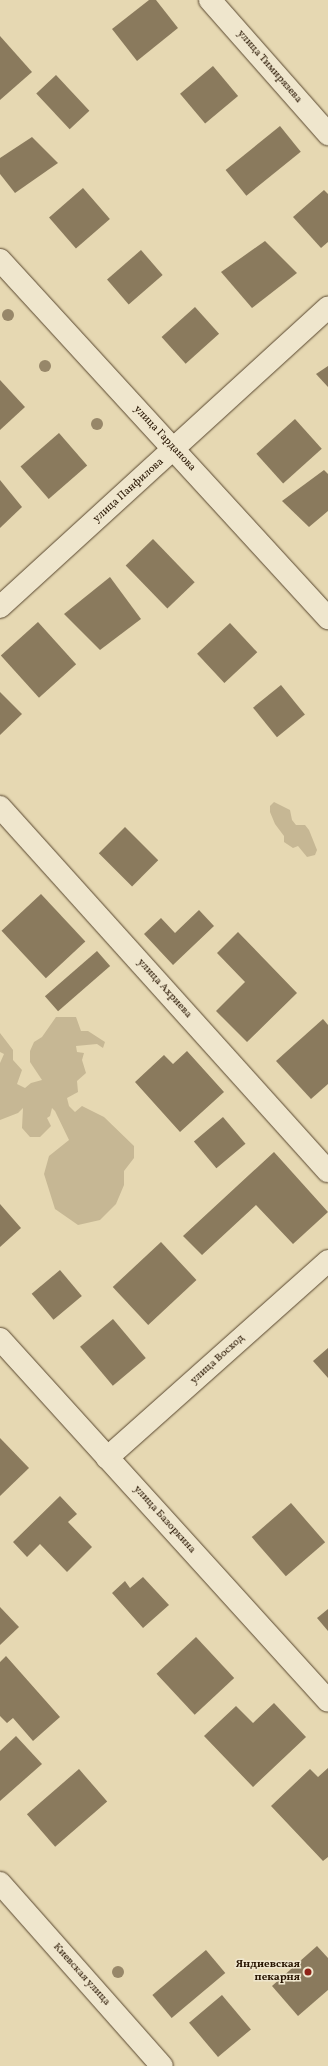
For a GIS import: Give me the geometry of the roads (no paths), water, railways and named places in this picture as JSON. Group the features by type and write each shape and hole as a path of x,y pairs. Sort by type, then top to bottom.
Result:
{"street":[{"name":"улица Тимирязева","path":"210,0 328,134"},
{"name":"улица Гарданова","path":"0,260 328,618"},
{"name":"улица Панфилова","path":"0,607 175,450 328,308"},
{"name":"улица Ахриева","path":"0,807 328,1171"},
{"name":"улица Восход","path":"107,1458 328,1261"},
{"name":"улица Базоркина","path":"0,1339 328,1701"},
{"name":"Киевская улица","path":"0,1883 162,2066"}],"place":[{"name":"Яндиевская пекарня","path":"308,1972"}]}
